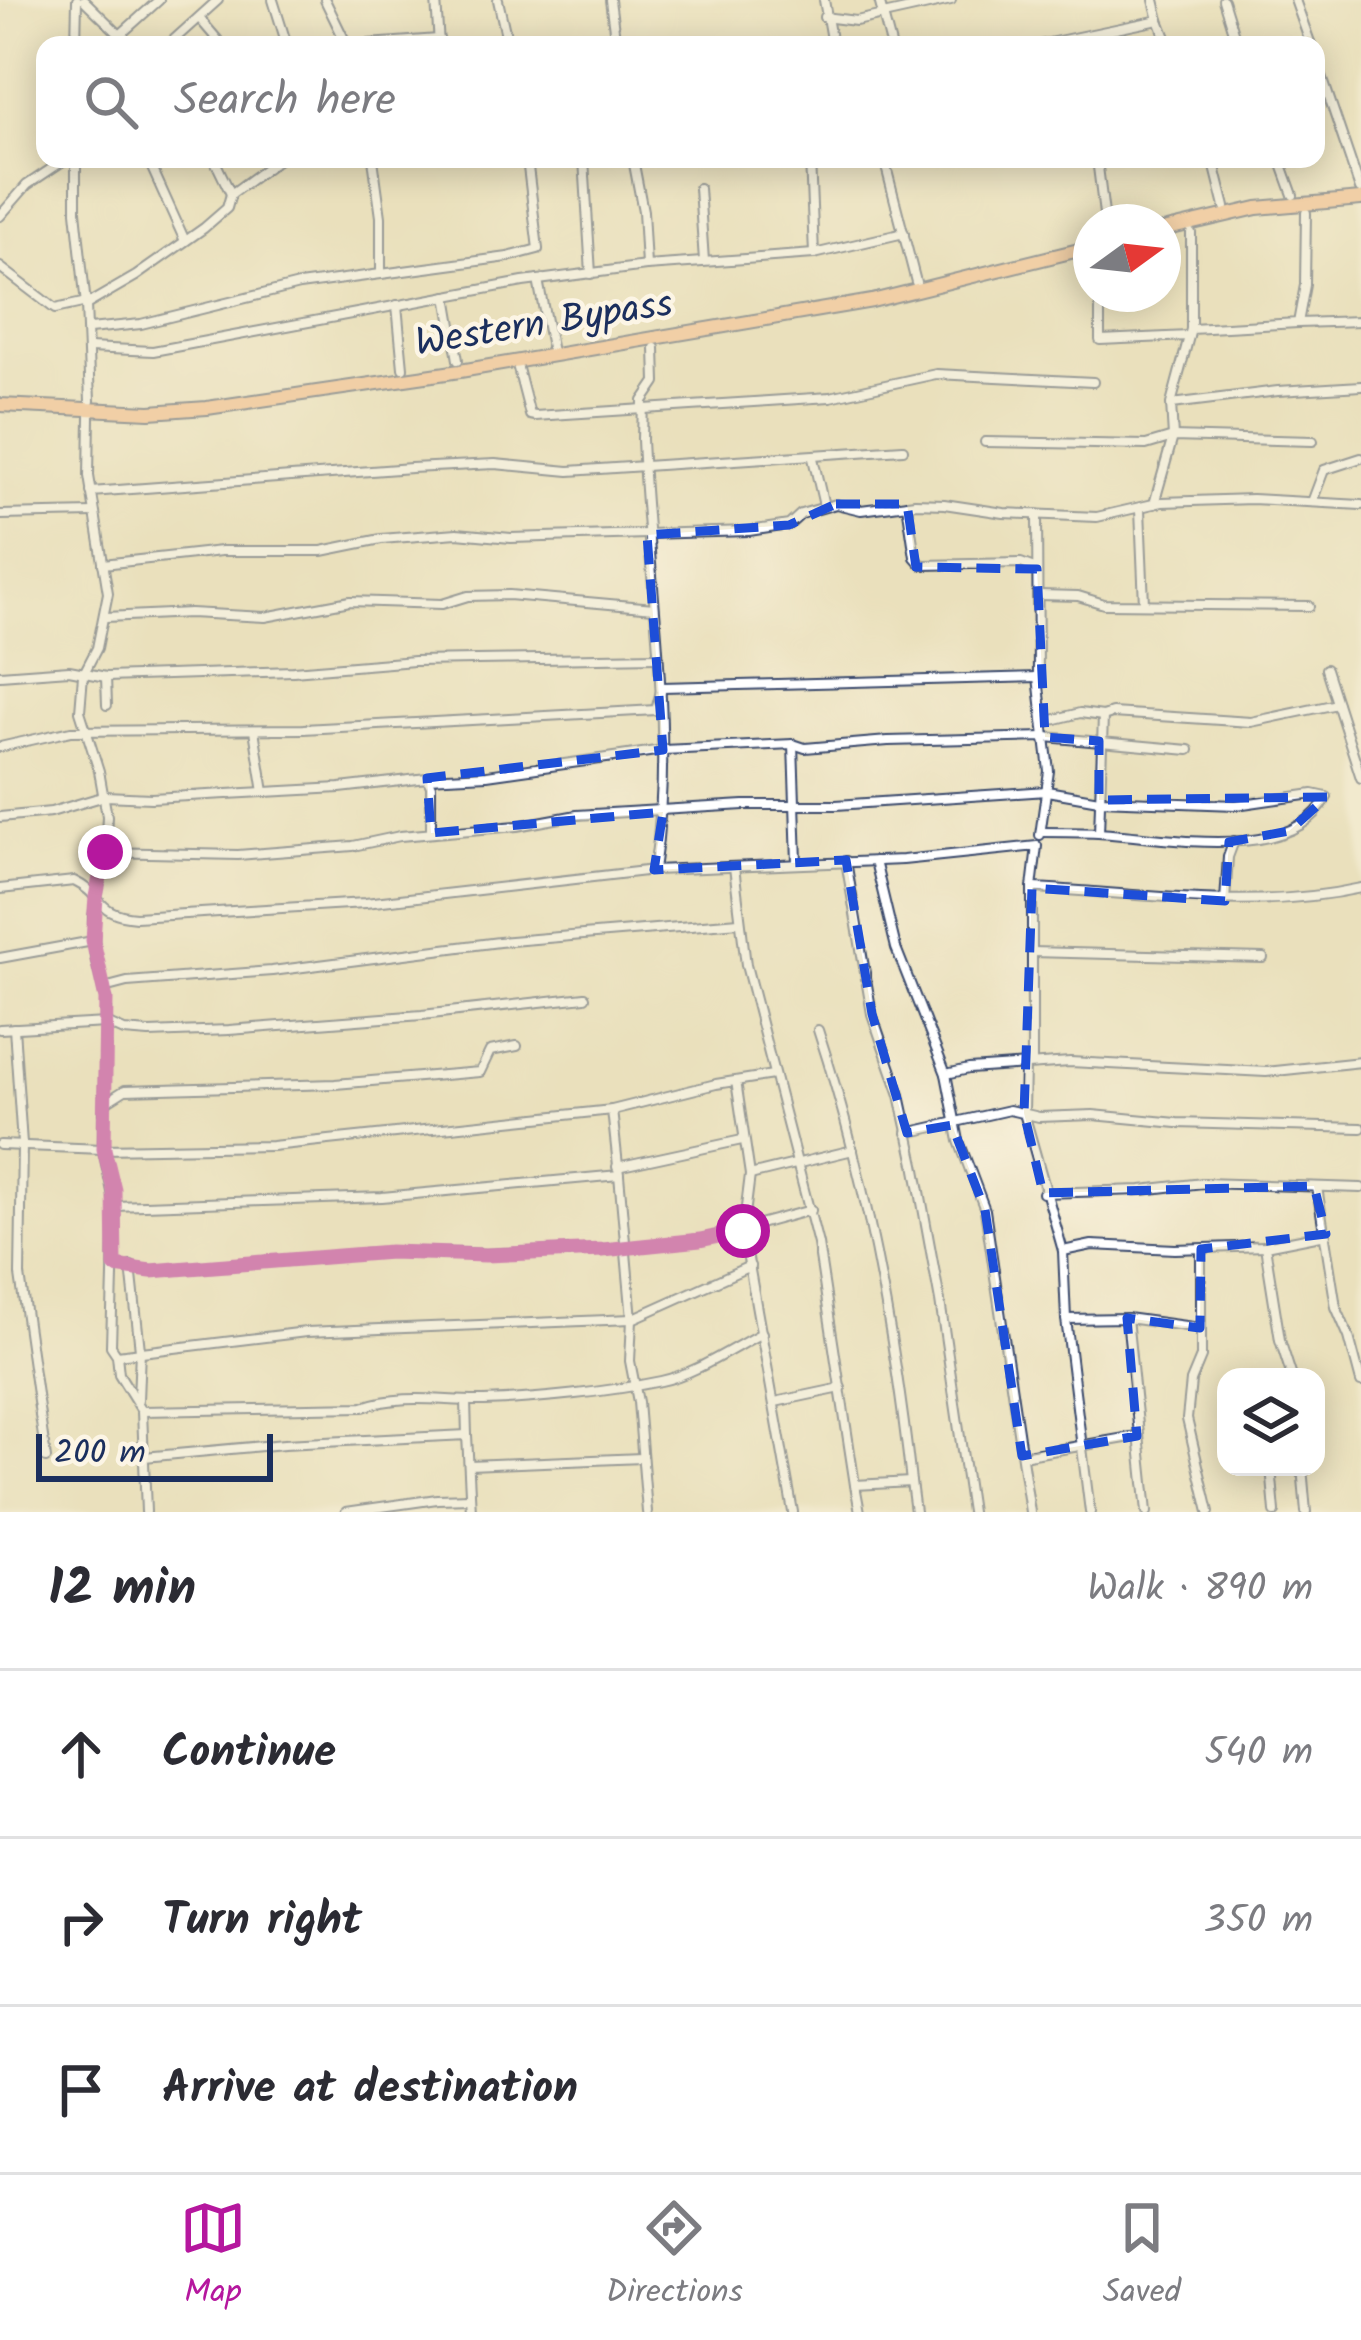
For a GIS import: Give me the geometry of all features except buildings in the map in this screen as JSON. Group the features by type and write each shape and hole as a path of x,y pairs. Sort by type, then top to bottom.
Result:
{"main road":[{"path":"1181,226 1257,208 1361,199"},
{"name":"Western Bypass","path":"0,405 150,412 208,408 872,301 1073,251"}],"street":[{"path":"81,0 120,35 159,0"},
{"path":"77,36 81,0"},
{"path":"178,36 218,0"},
{"path":"273,0 284,36"},
{"path":"325,0 346,36"},
{"path":"436,0 439,36"},
{"path":"499,0 506,36"},
{"path":"610,0 613,36"},
{"path":"824,0 829,36"},
{"path":"879,0 888,36"},
{"path":"824,17 856,21 951,0"},
{"path":"1154,0 1165,36"},
{"path":"1223,0 1235,36"},
{"path":"1295,0 1308,36"},
{"path":"199,18 214,36"},
{"path":"1082,36 1159,20"},
{"path":"1325,86 1360,189"},
{"path":"0,216 27,185 52,168"},
{"path":"76,168 90,400"},
{"path":"152,168 185,242"},
{"path":"218,168 231,194"},
{"path":"0,267 55,309 86,304 185,242 226,208 231,194 260,168"},
{"path":"374,168 383,240 381,274"},
{"path":"89,329 141,324 272,290 538,249 528,168"},
{"path":"585,168 591,274"},
{"path":"635,168 646,266"},
{"path":"810,168 814,254"},
{"path":"886,168 916,282"},
{"path":"1098,168 1103,204"},
{"path":"1215,168 1225,207"},
{"path":"1283,168 1293,195"},
{"path":"698,188 704,261"},
{"path":"1298,323 1305,285 1306,213"},
{"path":"89,348 153,351 538,280 646,266 814,254 904,233"},
{"path":"1154,504 1173,437 1171,404 1190,333 1191,233"},
{"path":"538,280 550,347"},
{"path":"447,296 458,360"},
{"path":"397,305 404,368"},
{"path":"1100,312 1100,340 1361,320"},
{"path":"655,348 656,382 643,407 647,535 662,687 663,811 655,870"},
{"path":"516,361 530,415 830,397 936,374 1093,382"},
{"path":"1171,404 1361,386"},
{"path":"90,417 94,513 108,593 97,648 83,675 80,711 105,796 105,852 93,941 104,988 104,1149 115,1206 111,1346 119,1373 140,1406"},
{"path":"985,442 1146,445 1173,437 1313,441"},
{"path":"92,492 495,464 569,471 903,449"},
{"path":"813,458 824,506"},
{"path":"1312,502 1324,470 1361,458"},
{"path":"103,563 221,551 322,550 457,532 511,538 710,534 789,525 800,514 836,504 861,510 907,504 976,506 1097,517 1154,504 1252,499 1361,505"},
{"path":"907,504 915,557 922,565 1022,562 1037,569"},
{"path":"1140,508 1144,604"},
{"path":"0,515 94,513"},
{"path":"1037,514 1038,677 1047,791 1032,888 1024,1113 1063,1251 1066,1319 1090,1512"},
{"path":"106,617 190,613 265,617 350,601 442,604 468,596 509,595 654,608"},
{"path":"1039,595 1078,596 1104,604 1309,606"},
{"path":"0,675 53,670 106,677 430,661 658,657"},
{"path":"1326,669 1361,778"},
{"path":"106,677 107,705"},
{"path":"662,687 1038,677"},
{"path":"0,747 84,731 254,730 656,710 662,687"},
{"path":"1044,722 1080,713 1251,722 1337,704"},
{"path":"1099,833 1102,716"},
{"path":"254,730 264,792"},
{"path":"0,817 51,812 105,796 264,792 487,775 663,751 1046,737 1189,749"},
{"path":"794,744 797,863"},
{"path":"427,778 431,833"},
{"path":"105,852 238,855 353,846 577,815 1047,791 1099,800 1236,805 1313,794 1327,797 1307,823 1234,841 1041,832"},
{"path":"1225,901 1234,841"},
{"path":"0,889 74,881 109,913 136,917 323,907 655,870 875,861 1037,846"},
{"path":"846,861 872,1014 900,1095 940,1301 971,1512"},
{"path":"875,861 896,949 946,1074 958,1141 985,1210 1030,1512"},
{"path":"734,867 739,922 773,1075 811,1210 860,1512"},
{"path":"84,886 100,876"},
{"path":"1032,888 1225,901 1320,895 1361,887"},
{"path":"104,988 500,942 739,922"},
{"path":"0,958 93,941"},
{"path":"1032,952 1263,958"},
{"path":"0,1029 106,1023 124,1031 149,1033 229,1030 585,997"},
{"path":"14,1028 22,1144 20,1275 46,1458"},
{"path":"818,1030 854,1150 898,1385 915,1512"},
{"path":"105,1103 124,1090 335,1084 480,1072 487,1053 517,1046"},
{"path":"946,1074 1028,1064 1178,1064 1266,1072 1361,1062"},
{"path":"0,1145 104,1149 272,1146 612,1110 773,1075"},
{"path":"736,1081 750,1174 743,1231 793,1512"},
{"path":"612,1110 632,1319 630,1361 647,1512"},
{"path":"907,1133 1009,1110 1039,1118 1093,1115 1178,1123 1361,1127"},
{"path":"115,1206 382,1197 618,1171 742,1140"},
{"path":"750,1174 854,1150"},
{"path":"1043,1193 1203,1183 1361,1187"},
{"path":"1317,1187 1336,1307 1361,1382"},
{"path":"115,1266 151,1271 390,1252 486,1255 625,1248 743,1231 811,1210"},
{"path":"1063,1251 1092,1245 1264,1246 1326,1234"},
{"path":"1264,1246 1289,1368"},
{"path":"1201,1249 1202,1357 1191,1382 1187,1419 1209,1512"},
{"path":"130,1265 140,1350 146,1512"},
{"path":"117,1355 307,1332 632,1319 750,1266"},
{"path":"1066,1319 1127,1318 1200,1328"},
{"path":"1127,1318 1147,1512"},
{"path":"140,1406 363,1407 409,1398 466,1400 634,1385 669,1378 762,1333"},
{"path":"775,1402 841,1388"},
{"path":"466,1400 471,1512"},
{"path":"144,1457 467,1435"},
{"path":"1022,1456 1137,1436"},
{"path":"469,1466 642,1458"},
{"path":"1271,1476 1276,1512"},
{"path":"1303,1476 1306,1512"},
{"path":"855,1485 911,1482"},
{"path":"346,1512 470,1498"}],"highlighted area":[{"path":"836,504 907,504 916,567 1037,569 1045,737 1099,741 1099,800 1327,797 1289,831 1229,842 1225,901 1032,888 1024,1113 1043,1193 1314,1186 1326,1234 1201,1249 1200,1328 1127,1318 1137,1436 1022,1456 985,1210 952,1125 907,1133 872,1014 846,860 654,870 663,812 431,833 427,778 663,750 647,535 789,525"}],"route":[{"path":"105,852 93,941 106,999 104,1149 114,1190 115,1266 151,1271 390,1252 558,1253 700,1240 743,1231"}]}
